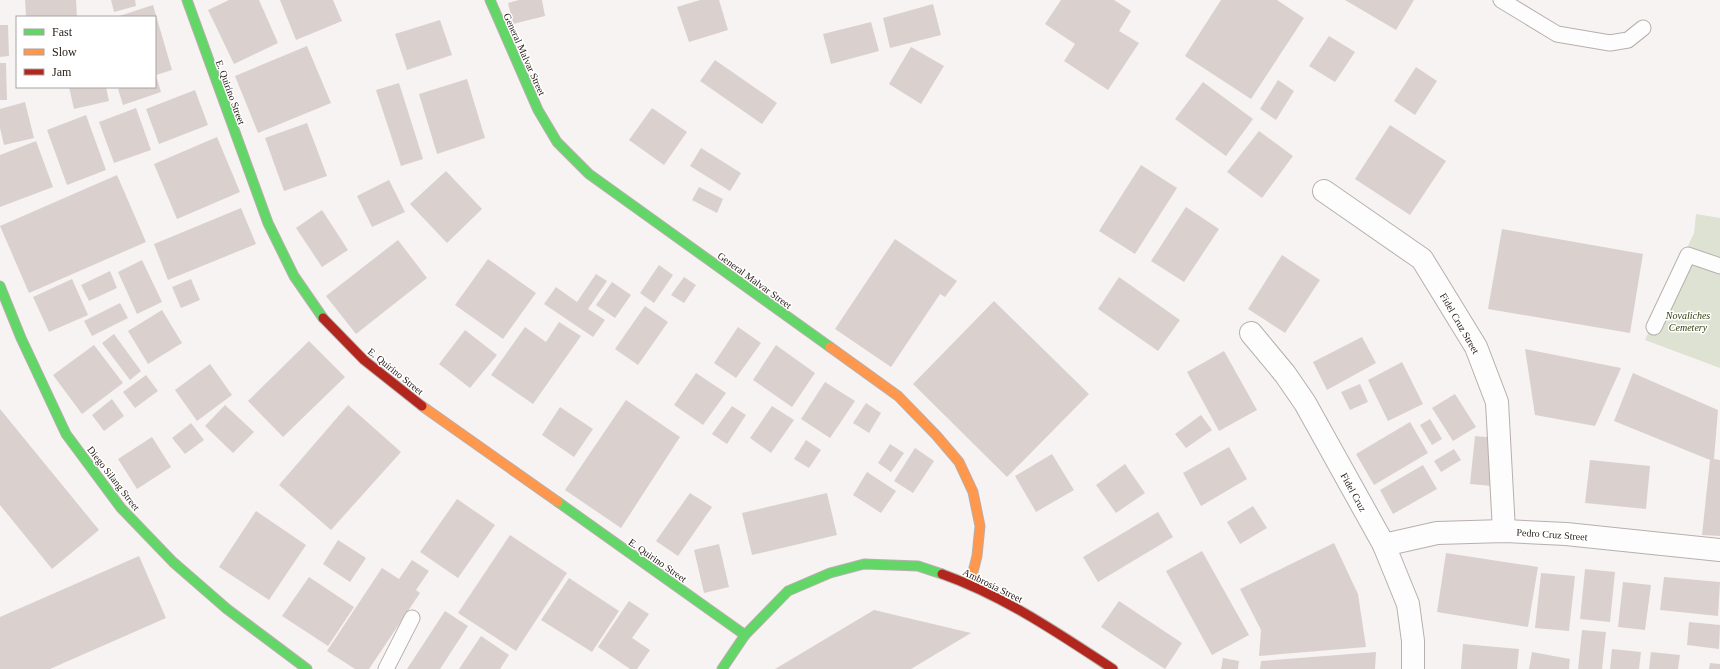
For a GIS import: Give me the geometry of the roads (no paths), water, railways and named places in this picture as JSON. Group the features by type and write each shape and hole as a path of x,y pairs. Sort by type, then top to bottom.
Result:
{"street":[{"name":"E. Quirino Street","path":"187,0 261,207 282,252 304,292 331,327 369,365 407,395 744,635"},
{"name":"General Malvar Street","path":"490,0 538,110 557,142 589,174 898,396 936,435 959,462 973,492 980,526 977,556 970,584"},
{"name":"Fidel Cruz Street","path":"1324,191 1422,259 1476,347 1497,402 1504,531"},
{"name":"Diego Silang Street","path":"0,286 21,338 66,434 121,508 174,562 221,604 307,669"},
{"name":"Fidel Cruz","path":"1250,334 1285,374 1305,403 1384,545 1408,604 1413,641 1413,669"},
{"name":"Pedro Cruz Street","path":"1384,545 1437,533 1504,531 1566,534 1720,550"},
{"name":"Ambrosia Street","path":"722,669 744,635 788,591 830,573 864,564 918,566 970,584 1039,620 1113,669"}],"lane":[{"path":"1501,0 1557,34 1610,43 1628,40 1643,28"},
{"path":"1654,327 1688,254 1720,266"},
{"path":"386,669 412,618"}],"park label":[{"name":"Novaliches Cemetery","path":"1688,320"}]}
